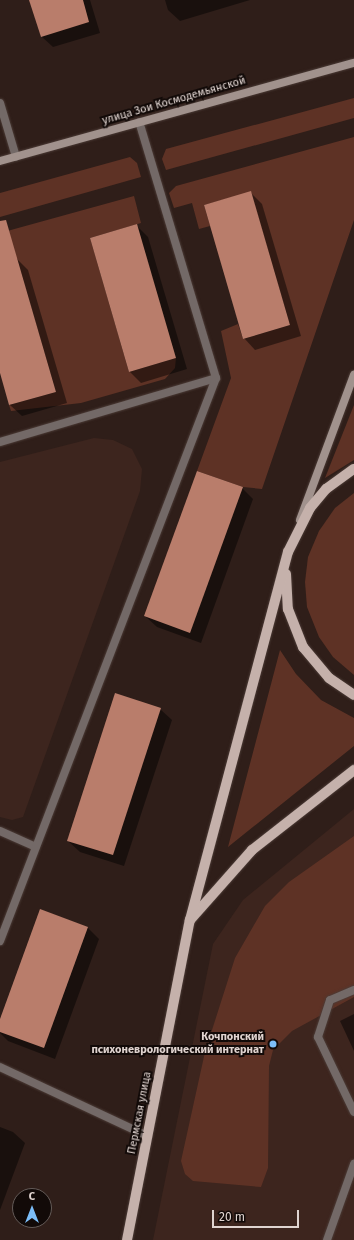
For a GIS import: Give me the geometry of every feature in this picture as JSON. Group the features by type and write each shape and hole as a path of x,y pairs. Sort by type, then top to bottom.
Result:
{"main road":[{"path":"354,469 312,504 288,552 287,601 300,640 320,670 354,695"},
{"name":"Пермская улица","path":"127,1240 190,920 288,552"},
{"path":"190,920 252,850 354,770"}],"street":[{"name":"улица Зои Космодемьянской","path":"0,162 354,63"},
{"path":"0,103 16,157"},
{"path":"0,941 216,378 139,122"},
{"path":"288,552 354,375"},
{"path":"0,442 216,378"},
{"path":"0,830 36,847"},
{"path":"354,990 330,1000 318,1036 354,1112"},
{"path":"0,1067 147,1136"},
{"path":"327,1240 354,1164"}],"shaded area":[{"path":"354,98 354,118 166,170 162,159 166,149"},
{"path":"354,137 354,220 262,489 243,487 197,471 231,378 221,331 238,324 243,339 290,325 251,192 204,205 210,226 199,229 192,203 174,208 169,193 176,186"},
{"path":"130,157 137,163 141,177 0,217 0,193"},
{"path":"134,196 141,223 90,238 129,372 176,358 175,368 165,379 81,403 11,411 9,405 56,392 17,258 0,263 0,233"},
{"path":"354,405 354,460 325,478"},
{"path":"94,438 113,440 132,449 142,469 140,491 23,817 12,820 0,817 0,462"},
{"path":"354,493 354,675 333,657 319,637 307,607 305,582 308,557 319,531 335,508"},
{"path":"280,650 296,674 321,700 354,718 354,746 228,847"},
{"name":"Кочпонский психоневрологический интернат","path":"354,809 354,1240 153,1240 213,944 243,900"},
{"path":"354,836 354,997 292,1031 273,1050 269,1066 268,1168 261,1187 193,1181 185,1174 181,1161 205,1052 235,958 265,906 289,882"}],"building":[{"path":"29,0 83,0 89,22 41,37"},
{"path":"251,191 290,325 243,339 204,205"},
{"path":"6,220 56,392 9,405 0,373 0,221"},
{"path":"137,224 176,358 129,372 90,238"},
{"path":"197,471 243,487 190,633 144,616"},
{"path":"115,693 161,708 113,855 67,841"},
{"path":"40,909 88,927 44,1048 0,1032 0,1019"}],"place":[{"name":"Кочпонский психоневрологический интернат","path":"273,1044"}]}
